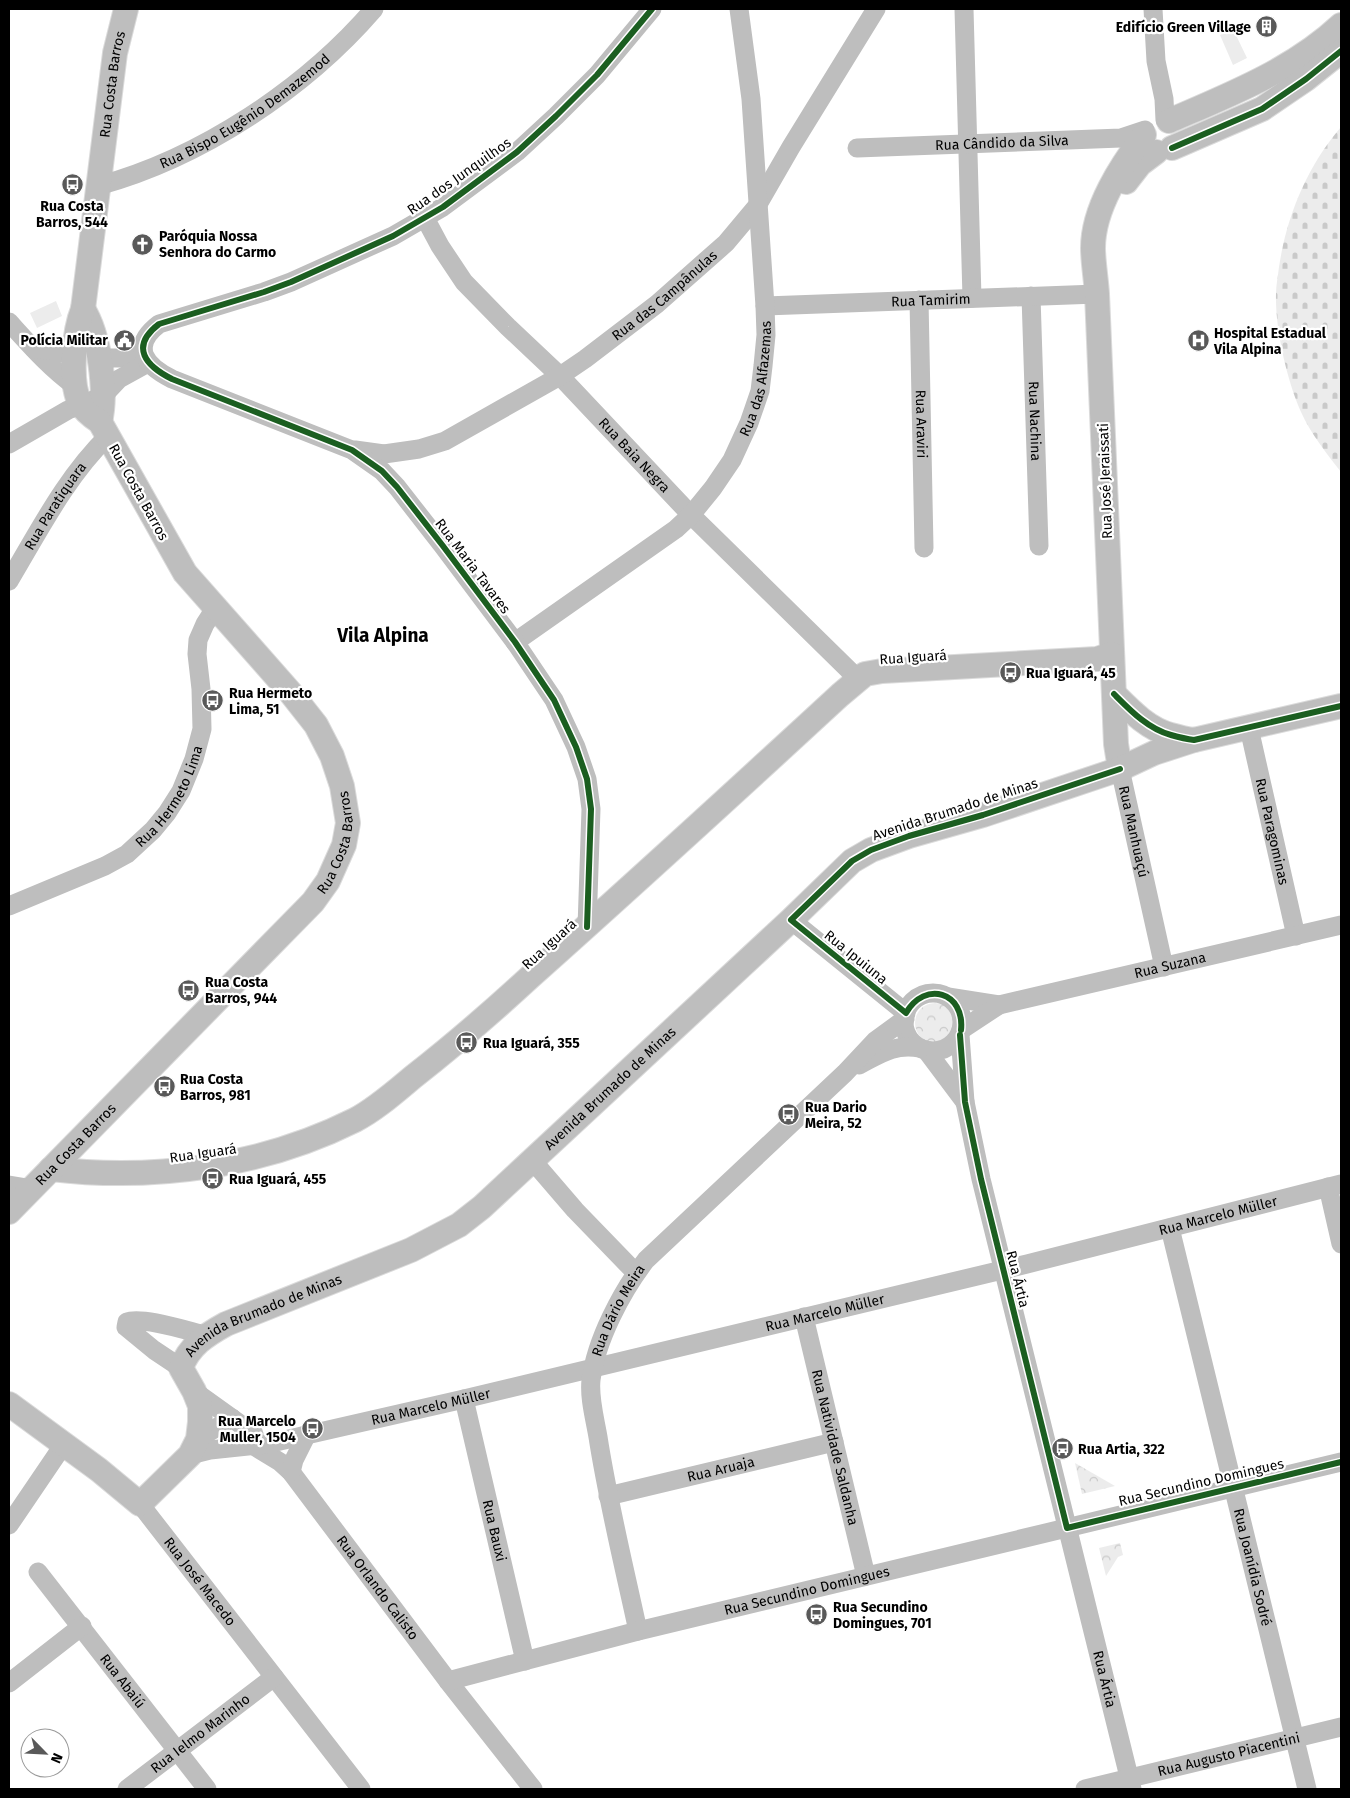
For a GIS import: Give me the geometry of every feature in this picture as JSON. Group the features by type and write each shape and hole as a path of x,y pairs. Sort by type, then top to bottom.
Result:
{"main road":[{"name":"Rua Costa Barros","path":"9,1212 313,902 328,881 344,845 348,823 342,786 332,756 316,725 290,692 185,573 104,429 90,415 78,395 74,356 77,329 83,309 115,53 126,9"},
{"path":"1158,132 1250,86 1325,40 1341,25"},
{"path":"1158,132 1262,109 1306,79 1341,51"},
{"name":"Rua José Jeraissati","path":"1114,694 1096,268 1126,182 1140,164 1158,132"},
{"path":"83,309 93,332 99,358 104,429"},
{"path":"74,356 83,360 88,366 103,396"},
{"name":"Rua Iguará","path":"51,1169 97,1174 160,1172 216,1166 258,1157 302,1142 356,1119 392,1094 457,1042 587,927 865,674 882,671 1097,659 1112,654"},
{"path":"1114,694 1135,714 1156,729 1170,735 1194,740"},
{"name":"Rua Manhuaçú","path":"1114,694 1116,744 1120,769"},
{"name":"Avenida Brumado de Minas","path":"1120,769 1138,770 1155,767 1250,734 1341,706"},
{"name":"Avenida Brumado de Minas","path":"194,1447 200,1422 200,1406 181,1368 191,1349 205,1335 226,1324 411,1250 438,1238 459,1225 482,1207 852,861 870,850 909,836 983,815 1120,769 1154,753 1194,740 1250,734 1341,720"},
{"name":"Rua José Macedo","path":"9,1404 99,1470 140,1504"},
{"path":"140,1504 194,1447"}],"street":[{"name":"Rua Bispo Eugênio Demazemod","path":"98,186 142,172 173,159 246,119 290,89 333,52 374,9"},
{"name":"Rua dos Junquilhos","path":"146,356 146,338 152,329 159,324 291,282 393,236 443,207 517,152 556,116 596,75 651,9"},
{"name":"Rua das Alfazemas","path":"515,642 676,529 692,515 732,460 749,423 760,391 766,335 751,99 739,9"},
{"name":"Rua das Campânulas","path":"352,450 384,454 419,449 445,442 560,376 657,304 726,243 758,206 791,147 876,9"},
{"path":"964,9 972,298"},
{"path":"1153,9 1156,60 1164,100 1158,132"},
{"name":"Rua Cândido da Silva","path":"857,148 1121,138 1158,132"},
{"name":"Rua Baia Negra","path":"425,218 440,246 464,282 560,376 692,515 858,679"},
{"name":"Rua Tamirim","path":"765,306 1097,294"},
{"name":"Rua Nachina","path":"1031,296 1039,546"},
{"name":"Rua Araviri","path":"919,300 924,548"},
{"path":"9,322 78,395"},
{"path":"34,349 52,350 74,356"},
{"path":"99,358 146,356"},
{"path":"9,444 78,395 103,396 118,379 146,356"},
{"name":"Rua Maria Tavares","path":"146,356 157,371 172,379 352,450 382,471 397,487 515,642 554,700 576,747 586,779 591,809 587,927"},
{"name":"Rua Paratiquara","path":"9,581 104,429"},
{"name":"Rua Hermeto Lima","path":"9,906 105,866 127,854 154,830 168,813 181,791 194,759 202,729 201,688 197,654 198,640 205,624 216,608"},
{"name":"Rua Paragominas","path":"1250,734 1296,936"},
{"name":"Rua Manhuaçú","path":"1120,769 1164,966"},
{"name":"Rua Ipuiuna","path":"791,920 905,1016"},
{"name":"Rua Suzana","path":"961,1032 999,1005 1341,925"},
{"path":"933,994 948,997 960,1011 962,1021 961,1032 945,1048 923,1049 913,1043 905,1028 905,1016 911,1004 919,998 933,994"},
{"name":"Rua Suzana","path":"948,997 999,1005"},
{"name":"Rua Dário Meira","path":"638,1631 608,1496 592,1396 591,1381 604,1336 619,1302 646,1260 845,1073 876,1041 905,1016"},
{"name":"Rua Ártia","path":"961,1032 965,1102 1003,1270 1130,1784"},
{"name":"Rua Dário Meira","path":"845,1073 896,1048 905,1046 923,1049"},
{"name":"Rua Ártia","path":"923,1049 965,1102"},
{"path":"532,1160 575,1210 636,1273"},
{"path":"9,1186 32,1189"},
{"path":"1334,1186 1341,1244"},
{"name":"Rua Marcelo Müller","path":"254,1440 267,1444 464,1399 1003,1270 1334,1186"},
{"name":"Rua Joanídia Sodré","path":"1170,1228 1307,1789"},
{"name":"Rua Natividade Saldanha","path":"804,1317 866,1576"},
{"path":"181,1368 154,1350 126,1327 128,1322 133,1319 205,1335"},
{"name":"Rua Orlando Calisto","path":"194,1392 232,1418 291,1472 448,1681 533,1789"},
{"name":"Rua Bauxi","path":"464,1399 525,1661"},
{"path":"194,1447 232,1418"},
{"path":"291,1472 294,1460 307,1434"},
{"path":"194,1447 210,1450 254,1440"},
{"name":"Rua Aruaja","path":"608,1496 834,1442"},
{"path":"9,1525 16,1502 64,1444"},
{"name":"Rua Secundino Domingues","path":"448,1681 638,1631 1341,1462"},
{"name":"Rua José Macedo","path":"140,1504 361,1789"},
{"name":"Rua Abaiú","path":"38,1572 82,1626 207,1789"},
{"path":"9,1683 82,1626"},
{"name":"Rua Ielmo Marinho","path":"127,1789 274,1678"},
{"name":"Rua Augusto Piacentini","path":"1085,1789 1130,1784 1341,1727"}],"green space":[{"path":"1233,29 1247,58 1233,65 1220,35"},
{"path":"1341,127 1341,472 1310,428 1296,399 1280,338 1276,294 1279,267 1287,229 1300,192 1318,158"},
{"path":"56,301 62,316 37,328 30,313"},
{"path":"939,1003 946,1006 952,1012 955,1023 954,1031 946,1040 939,1043 931,1043 924,1040 916,1031 915,1019 918,1012 927,1004"},
{"path":"1075,1463 1115,1486 1082,1494"},
{"path":"1120,1543 1123,1555 1118,1557 1106,1576 1099,1548"}],"cycle path":[{"path":"587,927 591,809 587,779 576,747 554,700 515,642 443,546 397,487 382,471 352,450 172,379 149,362 144,355 143,348 150,332 159,324 291,282 393,236 443,207 517,152 556,116 597,75 652,9"},
{"path":"1172,148 1262,109 1306,79 1341,51"},
{"path":"1114,694 1140,718 1155,728 1171,735 1194,740 1341,706"},
{"path":"961,1030 961,1017 957,1007 950,999 942,995 923,996 906,1013 791,920 852,861 871,850 909,836 983,815 1120,769"},
{"path":"960,1035 965,1102 981,1179 1067,1528 1341,1462"}],"place":[{"name":"Edifício Green Village","path":"1267,27"},
{"name":"Rua Costa Barros, 544","path":"72,184"},
{"name":"Paróquia Nossa Senhora do Carmo","path":"143,244"},
{"name":"Polícia Militar","path":"124,340"},
{"name":"Hospital Estadual Vila Alpina","path":"1198,341"},
{"name":"Rua Iguará, 45","path":"1010,673"},
{"name":"Rua Hermeto Lima, 51","path":"213,701"},
{"name":"Rua Costa Barros, 944","path":"189,990"},
{"name":"Rua Iguará, 355","path":"467,1043"},
{"name":"Rua Costa Barros, 981","path":"164,1087"},
{"name":"Rua Dario Meira, 52","path":"789,1115"},
{"name":"Rua Iguará, 455","path":"213,1179"},
{"name":"Rua Marcelo Muller, 1504","path":"312,1429"},
{"name":"Rua Artia, 322","path":"1062,1449"},
{"name":"Rua Secundino Domingues, 701","path":"817,1615"}],"district":[{"name":"Vila Alpina","path":"383,635"}]}
